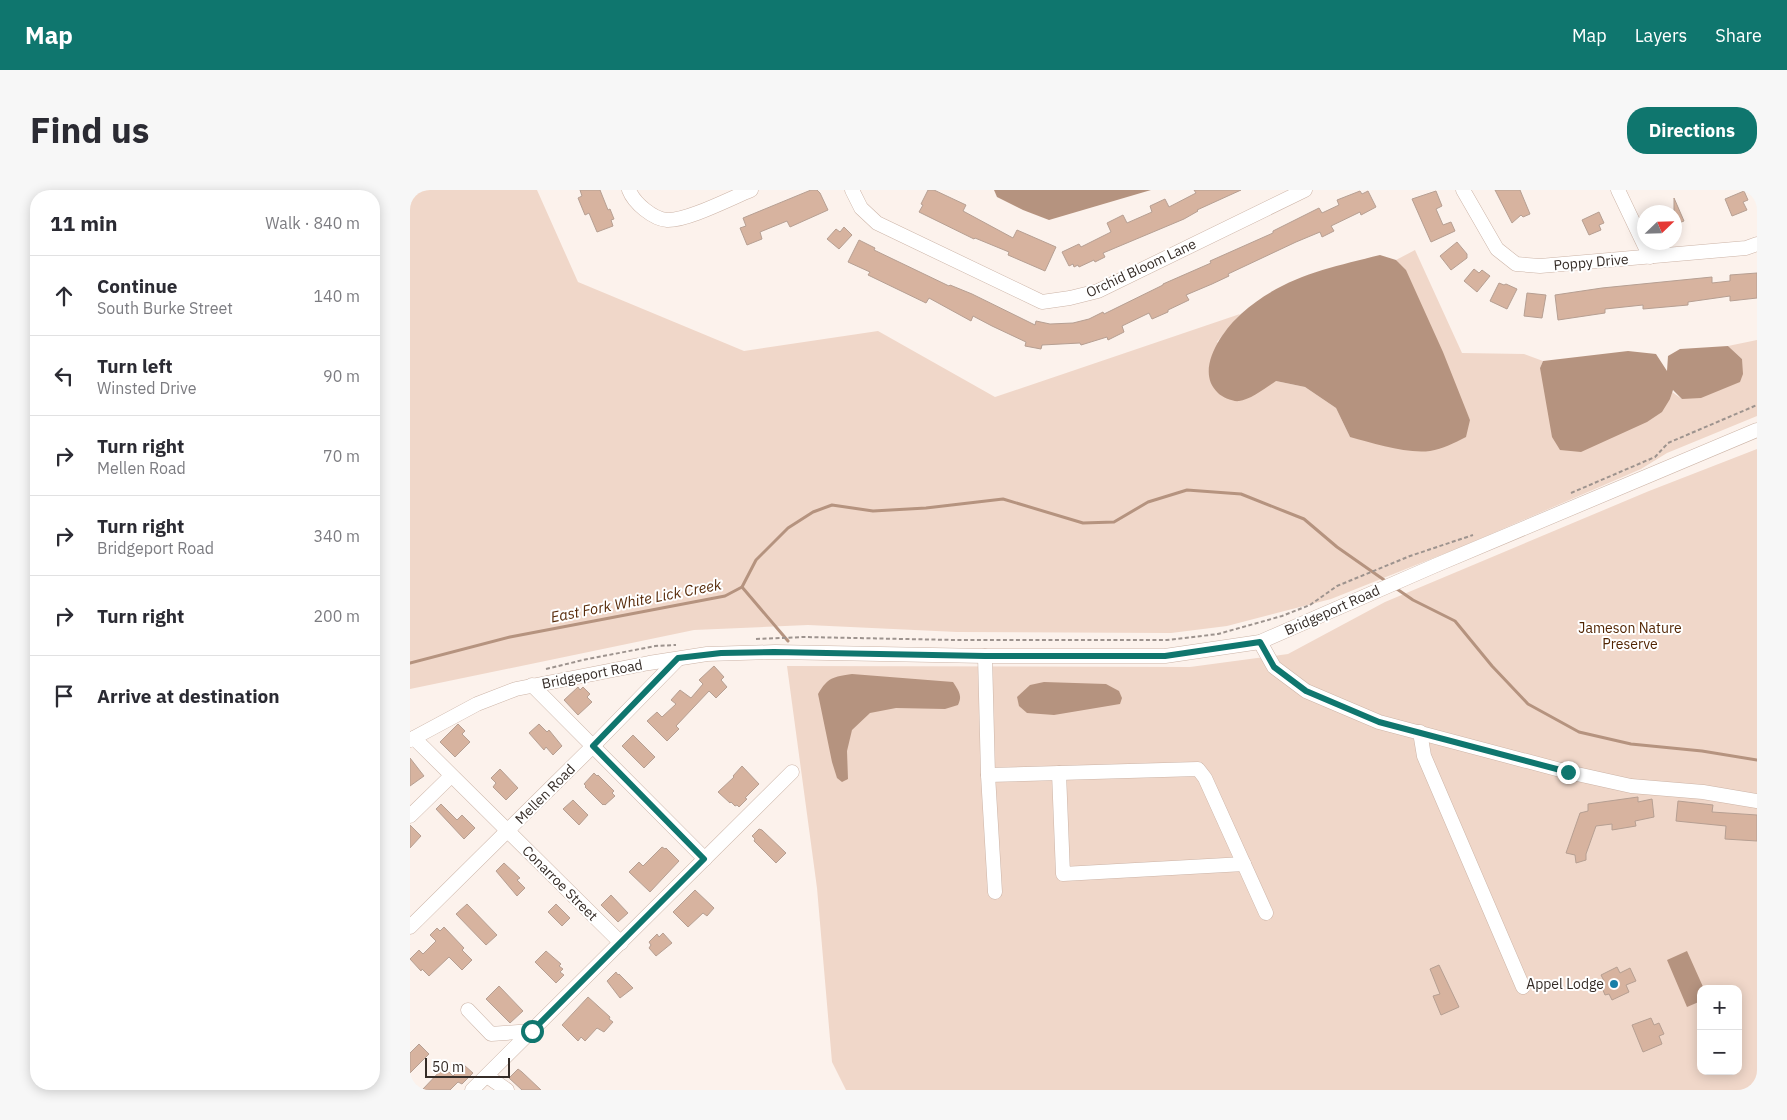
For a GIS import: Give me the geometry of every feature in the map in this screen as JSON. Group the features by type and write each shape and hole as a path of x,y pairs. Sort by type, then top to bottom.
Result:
{"street":[{"path":"629,190 632,197 643,208 667,220 692,215 751,190"},
{"name":"Orchid Bloom Lane","path":"852,190 861,208 877,223 1042,302 1070,298 1098,290 1300,191"},
{"name":"Poppy Drive","path":"1463,190 1497,249 1516,264 1540,266 1650,257 1746,248 1757,244"},
{"path":"1618,190 1650,257"},
{"name":"Bridgeport Road","path":"412,739 484,701 516,689 678,658 721,653 1165,656 1260,642 1434,566 1757,430"},
{"path":"1260,642 1274,667 1306,691 1379,722 1568,772 1630,786 1703,792 1757,801"},
{"path":"985,656 988,775 995,892"},
{"name":"Mellen Road","path":"410,927 593,746 678,658"},
{"path":"532,685 704,859"},
{"path":"1420,732 1424,756 1523,987"},
{"name":"Conarroe Street","path":"412,739 621,943"},
{"path":"988,775 1198,769 1204,778 1266,913"},
{"path":"472,1090 792,772"},
{"path":"1059,773 1063,874 1244,864"},
{"path":"410,816 451,776"},
{"path":"468,1010 491,1034 532,1031"},
{"path":"487,1076 507,1090"}],"path":[{"path":"1566,495 1655,457 1668,443 1757,405"},
{"path":"774,637 955,640 1166,640 1218,634 1282,616 1310,605 1330,589 1410,556 1478,533"}],"green space":[{"path":"410,190 537,190 578,282 744,351 878,331 995,397 1240,314 1217,342 1276,381 1305,387 1336,408 1350,437 1470,420 1396,260 1415,250 1462,353 1524,354 1543,361 1540,368 1670,399 1672,392 1682,399 1742,359 1728,346 1757,340 1757,416 1667,453 1641,469 1461,547 1331,599 1227,626 1171,633 957,632 808,625 694,630 410,689"},
{"name":"Jameson Nature Preserve","path":"1757,449 1757,1090 846,1090 832,1062 817,888 787,666 1190,667 1288,654 1385,602 1649,491"}],"shaded area":[{"path":"994,190 1151,190 1049,220 997,197"},
{"path":"1380,255 1396,260 1406,270 1443,352 1470,420 1466,437 1430,451 1411,451 1350,437 1336,408 1305,387 1276,381 1253,396 1239,401 1228,399 1218,393 1211,384 1209,374 1213,352 1226,330 1241,314 1257,301 1289,282 1342,264"},
{"path":"1728,346 1742,359 1743,374 1740,382 1701,398 1682,399 1673,390 1662,412 1647,422 1581,452 1560,450 1552,437 1540,368 1543,361 1628,351 1656,354 1667,371 1668,356 1680,349"},
{"path":"852,674 953,682 960,698 958,705 945,709 896,708 870,713 852,730 847,751 848,779 842,782 837,778 832,762 818,694 828,681"},
{"path":"1044,682 1106,684 1119,691 1122,698 1120,704 1054,715 1027,713 1019,706 1017,697 1030,685"},
{"path":"1687,951 1702,985 1697,985 1697,1003 1687,1007 1667,960"}],"building":[{"path":"580,190 600,190 614,219 611,220 613,226 597,232 589,213 585,215 578,198 582,196"},
{"path":"811,190 817,190 820,193 828,210 790,227 787,221 760,232 762,239 747,245 740,228 746,226 743,218"},
{"path":"928,190 934,190 966,205 963,211 1013,238 1017,230 1056,247 1045,271 1008,255 1009,252 974,239 919,212"},
{"path":"1194,190 1241,190 1197,210 1184,219 1103,253 1105,257 1095,262 1094,260 1079,267 1078,265 1074,267 1073,264 1069,266 1062,252 1079,244 1081,247 1111,232 1107,223 1123,215 1127,223 1152,212 1150,206 1165,199 1169,207 1196,193"},
{"path":"1495,190 1520,190 1530,214 1523,217 1521,215 1512,223"},
{"path":"1360,191 1362,194 1368,191 1376,207 1361,215 1360,212 1331,226 1334,231 1322,237 1320,232 1296,242 1228,274 1229,276 1186,295 1189,300 1168,310 1168,312 1152,319 1149,313 1122,326 1124,332 1108,340 1107,337 1081,345 1080,343 1042,345 1041,349 1025,346 1026,342 973,316 971,321 929,298 926,303 868,275 870,272 848,262 859,240 875,248 874,250 1035,325 1036,321 1050,324 1073,323 1089,319 1103,312 1104,314 1163,284 1211,263 1210,261 1273,233 1273,231 1319,208 1322,213 1339,205 1337,200"},
{"path":"1436,191 1442,206 1436,209 1443,225 1451,222 1455,231 1431,242 1412,199"},
{"path":"1744,191 1748,200 1743,202 1747,210 1732,216 1725,199"},
{"path":"1599,212 1604,223 1599,225 1601,230 1589,235 1582,220"},
{"path":"844,227 852,235 839,249 827,239 836,229 840,232"},
{"path":"1457,242 1467,254 1467,258 1451,270 1440,256"},
{"path":"1474,269 1479,273 1482,270 1490,276 1477,292 1464,281"},
{"path":"1757,273 1757,298 1730,301 1730,296 1688,302 1688,305 1643,309 1643,305 1605,309 1605,313 1558,320 1555,295 1602,288 1712,277 1712,283 1730,281 1730,275"},
{"path":"1499,283 1517,289 1507,309 1490,301"},
{"path":"1527,293 1546,295 1542,318 1524,316"},
{"path":"714,666 724,677 721,680 727,687 716,698 709,691 676,726 679,729 667,741 647,721 657,712 662,717 676,704 671,700 680,690 691,698 703,684 699,680"},
{"path":"578,687 580,690 583,687 590,694 587,697 592,702 578,715 564,700"},
{"path":"458,724 465,731 462,734 470,742 455,757 440,742"},
{"path":"539,724 547,732 549,730 562,746 553,755 546,747 544,750 529,733"},
{"path":"633,735 655,757 644,768 622,746"},
{"path":"410,758 424,776 410,786"},
{"path":"742,766 759,784 739,807 730,803 718,792 734,777"},
{"path":"500,769 518,788 506,800 493,787 496,783 491,778"},
{"path":"594,773 614,791 612,793 615,796 605,805 585,787 584,784"},
{"path":"1638,797 1638,802 1652,799 1654,817 1635,821 1636,826 1612,830 1612,824 1596,826 1586,854 1586,860 1576,863 1575,855 1566,853 1580,813 1588,811 1588,804"},
{"path":"573,800 588,815 579,825 563,809"},
{"path":"1678,801 1713,805 1712,812 1757,815 1757,841 1725,839 1726,826 1676,821"},
{"path":"441,804 457,820 462,815 475,828 464,839 436,809"},
{"path":"410,825 421,836 410,848"},
{"path":"759,829 786,853 776,863 754,841 755,839 752,836"},
{"path":"662,847 666,848 679,861 650,892 629,872 639,862 643,866"},
{"path":"504,863 520,878 517,880 525,888 517,896 496,871"},
{"path":"695,890 714,908 707,916 703,913 688,927 673,912"},
{"path":"611,895 628,913 618,922 601,905"},
{"path":"467,904 497,935 486,945 456,914"},
{"path":"556,904 570,918 562,926 548,912"},
{"path":"444,927 464,948 462,950 472,960 462,970 449,957 429,976 422,969 421,971 410,959 419,950 423,954 436,941 430,935 437,928 440,931"},
{"path":"663,933 672,943 656,956 649,948 651,945 649,942 657,934 659,937"},
{"path":"546,951 561,964 559,966 563,969 560,972 564,975 556,983 535,962"},
{"path":"1439,965 1459,1007 1441,1015 1433,996 1440,994 1430,969"},
{"name":"Appel Lodge","path":"1617,967 1620,973 1630,968 1636,981 1626,985 1629,992 1612,1000 1609,994 1605,995 1600,983 1604,981 1601,975"},
{"path":"616,972 633,988 620,998 607,981"},
{"path":"499,986 523,1011 510,1023 486,999"},
{"path":"588,997 613,1022 604,1032 597,1028 585,1041 581,1037 578,1041 562,1025"},
{"path":"1651,1018 1654,1025 1659,1023 1664,1034 1659,1036 1662,1044 1643,1052 1632,1025"},
{"path":"419,1044 429,1054 410,1073 410,1053"},
{"path":"464,1065 473,1073 462,1084 458,1082 450,1090 422,1090 444,1067 453,1076"},
{"path":"518,1069 541,1090 522,1090 509,1078"}],"waterway":[{"name":"East Fork White Lick Creek","path":"410,663 510,637 725,596 742,587 756,560 788,528 813,512 832,505 873,511 926,508 1003,499 1083,523 1114,522 1148,502 1187,490 1241,494 1304,519 1337,547 1387,582"},
{"path":"742,587 788,641"},
{"name":"East Fork White Lick Creek","path":"1394,587 1413,600 1455,621 1492,666 1528,704 1579,732 1631,744 1702,751 1757,760"}],"place":[{"name":"Appel Lodge","path":"1614,984"}],"route":[{"path":"532,1031 704,859 593,746 678,658 721,653 774,652 985,656 1165,656 1260,642 1274,667 1306,691 1359,714 1379,722 1568,772"}]}
